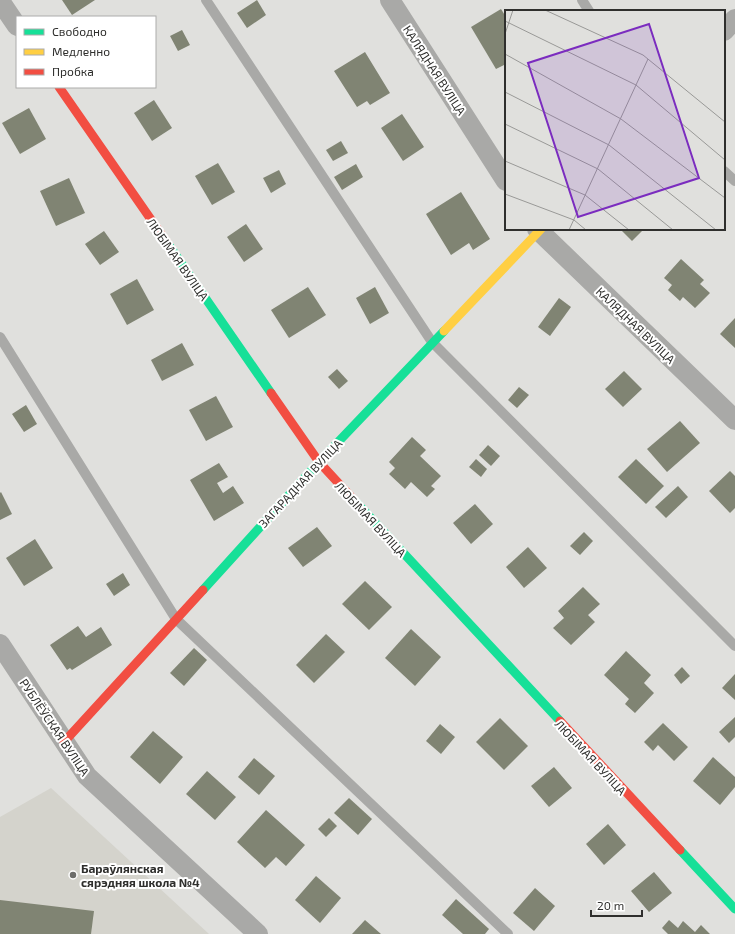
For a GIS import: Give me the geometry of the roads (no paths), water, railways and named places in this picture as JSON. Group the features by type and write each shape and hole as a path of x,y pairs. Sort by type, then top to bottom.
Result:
{"street":[{"name":"КАЛЯДНАЯ ВУЛІЦА","path":"390,0 505,179"},
{"path":"0,2 16,25"},
{"path":"725,30 735,19"},
{"name":"ЛЮБІМАЯ ВУЛІЦА","path":"60,88 319,462 735,909"},
{"name":"ЗАГАРАДНАЯ ВУЛІЦА","path":"64,742 319,462 539,230"},
{"name":"КАЛЯДНАЯ ВУЛІЦА","path":"539,230 735,420"},
{"name":"РУБЛЁЎСКАЯ ВУЛІЦА","path":"0,644 87,776 258,934"}],"lane":[{"path":"206,0 432,342 735,646"},
{"path":"582,0 588,10"},
{"path":"725,172 735,181"},
{"path":"0,337 176,619 508,934"}],"place":[{"name":"Бараўлянская сярэдняя школа №4","path":"73,875"}]}
